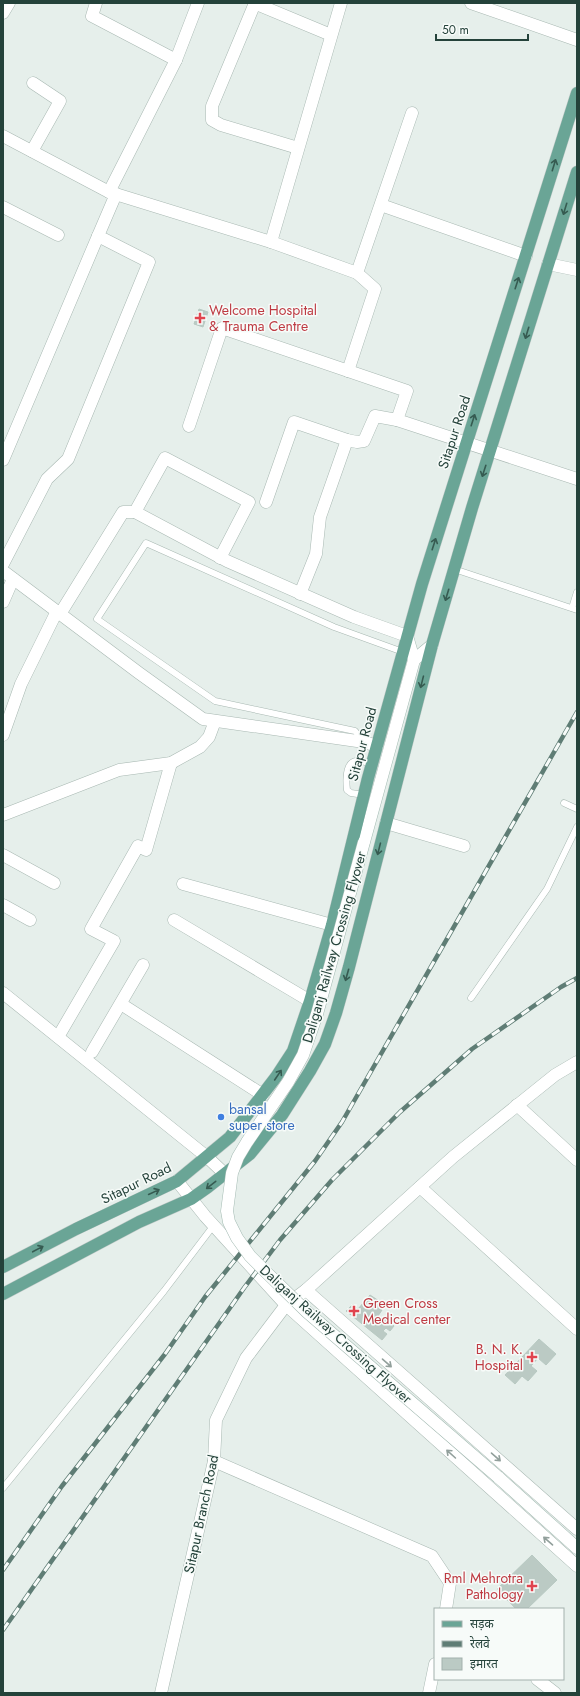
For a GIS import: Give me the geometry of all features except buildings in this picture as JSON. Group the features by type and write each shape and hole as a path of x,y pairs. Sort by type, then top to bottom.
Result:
{"main road":[{"name":"Sitapur Road","path":"3,1267 76,1229 177,1181 230,1137 276,1078 293,1051 310,1002 332,925 372,764 422,584 577,93"},
{"path":"3,1294 139,1222 191,1198 225,1174 250,1154 282,1115 325,1044 336,1013 349,967 432,645 454,569 577,172"}],"street":[{"path":"3,13 9,3"},
{"path":"96,3 92,16 176,60"},
{"path":"3,460 98,236 113,193 176,60 198,3"},
{"path":"298,148 221,126 212,120 212,106 254,3 331,35"},
{"path":"271,242 341,3"},
{"path":"471,3 577,40"},
{"path":"32,151 60,101 33,83"},
{"path":"358,273 412,113"},
{"path":"3,136 113,193 271,242 358,273 375,289 348,371"},
{"path":"380,205 526,256"},
{"path":"3,207 58,235"},
{"path":"3,564 48,479 68,459 149,262 98,236"},
{"path":"548,264 577,270"},
{"path":"189,426 222,328 407,391 397,420"},
{"path":"266,502 294,422 357,442 364,441 375,416 397,420 577,480"},
{"path":"300,594 316,554 320,516 347,440"},
{"path":"135,512 165,458 248,502 220,558"},
{"path":"3,735 22,684 58,612 123,512 135,512 220,558 354,617 408,636"},
{"path":"3,571 203,719 364,742 377,746"},
{"path":"3,602 13,579"},
{"name":"Daliganj Railway Crossing Flyover","path":"408,636 414,660 317,1014 303,1055 288,1082 238,1157 232,1173 227,1211 229,1222 237,1238 250,1256 307,1312 498,1477 577,1548"},
{"path":"414,660 432,645"},
{"path":"3,815 119,770 171,763 200,747 209,737 215,721"},
{"path":"58,1037 114,941 91,929 138,846 146,850 171,763"},
{"path":"386,823 464,846"},
{"path":"3,855 54,883"},
{"path":"183,884 332,925"},
{"path":"3,905 30,920"},
{"path":"174,920 310,1002"},
{"path":"92,1052 143,965"},
{"path":"6,1000 58,1037 207,1157 225,1174"},
{"path":"121,1004 263,1095"},
{"name":"Sitapur Branch Road","path":"161,1693 214,1460 216,1420 246,1358 286,1305 306,1290 453,1158 555,1075 577,1062"},
{"path":"517,1105 577,1160"},
{"path":"177,1181 214,1225 286,1305 577,1566"},
{"path":"420,1187 577,1329"},
{"path":"306,1290 577,1529"},
{"path":"214,1460 432,1556 450,1584 448,1608"},
{"path":"429,1693 434,1669"},
{"path":"538,1680 555,1693"}],"lane":[{"path":"364,742 355,731 215,701 97,619 146,543 334,627 403,652"},
{"path":"454,569 574,609 577,592"},
{"path":"364,795 350,793 347,790 348,769 351,764 357,760 372,764"},
{"path":"564,803 577,809"},
{"path":"471,998 547,889 577,827"},
{"path":"3,1488 159,1297 214,1225"}],"railway":[{"path":"3,1570 62,1486 165,1354 205,1297 315,1161 342,1122 577,712"},
{"path":"3,1630 244,1288 280,1240 332,1180 400,1112 472,1049 561,987 577,978"}],"place":[{"name":"Welcome Hospital & Trauma Centre","path":"200,318"},
{"name":"bansal super store","path":"221,1117"},
{"name":"Green Cross Medical center","path":"354,1311"},
{"name":"B. N. K. Hospital","path":"532,1357"},
{"name":"Rml Mehrotra Pathology","path":"532,1586"}]}
